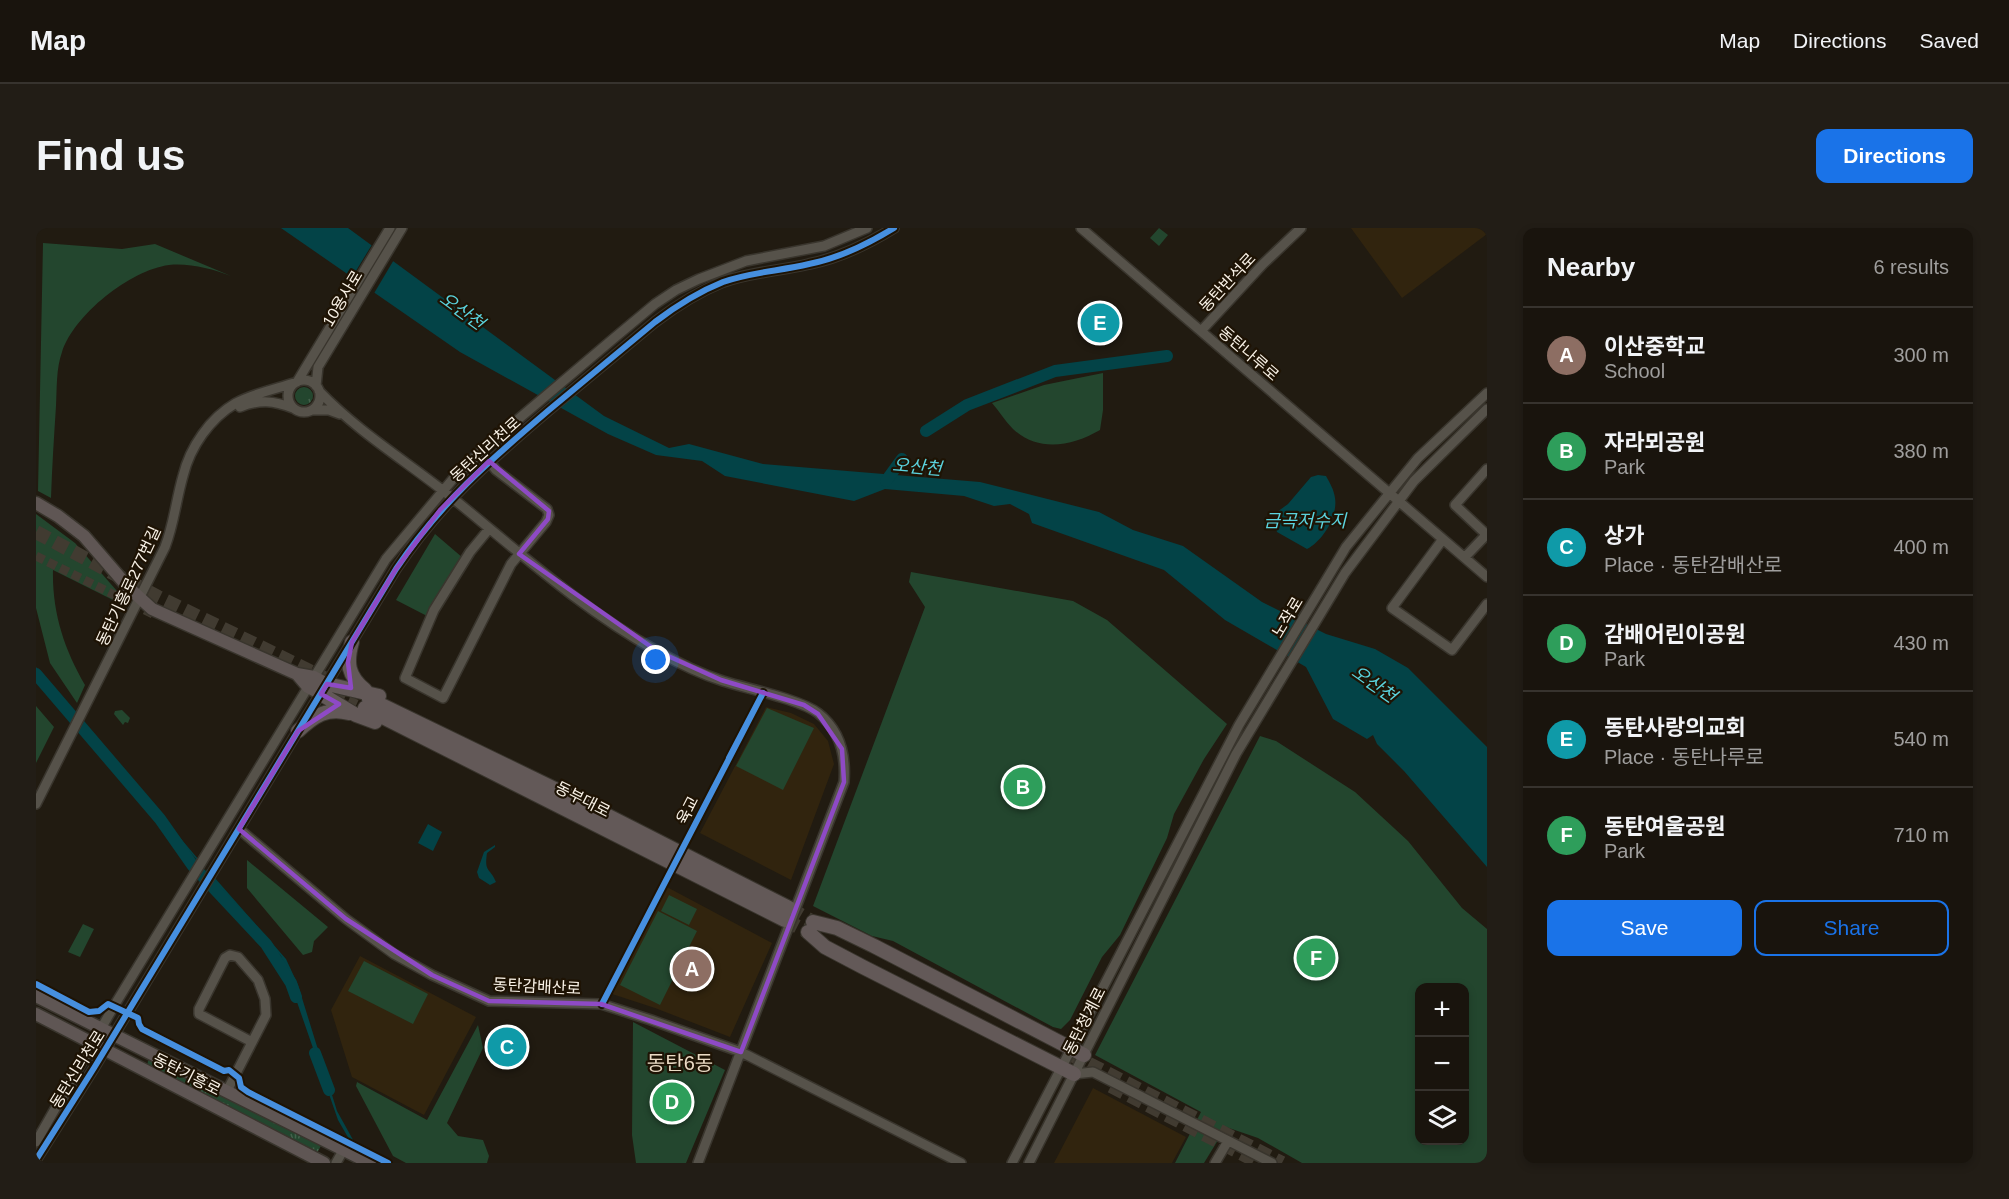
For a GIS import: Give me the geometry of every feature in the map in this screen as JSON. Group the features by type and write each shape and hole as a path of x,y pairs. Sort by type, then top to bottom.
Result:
{"highway":[{"path":"352,642 349,652 349,671 364,703"},
{"path":"324,689 364,703"},
{"path":"324,689 364,703 446,754 553,811 596,817"},
{"path":"298,731 313,717 323,712 364,703"},
{"name":"동부대로","path":"364,703 787,914"},
{"path":"1074,1074 1061,1067 1027,1038 811,926 825,947 844,957 1027,1038 1071,1048 1084,1055"}],"main road":[{"path":"36,503 84,536 128,588 152,609 297,674 324,689"},
{"name":"동탄기흥로","path":"36,996 370,1163"},
{"name":"동탄기흥로","path":"36,1014 324,1163"}],"street":[{"name":"10용사로","path":"317,388 318,367 390,228"},
{"name":"10용사로","path":"297,382 402,228"},
{"name":"동탄신리천로","path":"36,1142 184,890 386,559 466,465 655,304 676,290 746,261 824,246 867,228"},
{"name":"동탄신리천로","path":"36,1160 413,543 452,498 489,461 668,312 705,290 755,273 827,260 863,246 894,228"},
{"name":"동탄나루로","path":"1081,228 1487,576"},
{"name":"동탄반석로","path":"1201,331 1300,228"},
{"name":"동탄기흥로277번길","path":"36,804 141,599 172,529 183,475 193,448 212,423 228,408 254,395 307,381 352,421 598,614 657,651 721,680 804,705 818,714 838,738 845,765 844,782 698,1163"},
{"path":"293,408 288,394 297,382"},
{"path":"312,410 318,402 317,388"},
{"name":"노작로","path":"1155,887 1239,724 1335,567 1364,524 1418,458 1487,393"},
{"name":"동탄기흥로277번길","path":"221,415 260,401 276,402 302,412 331,411 352,421"},
{"name":"노작로","path":"1166,893 1250,729 1345,573 1374,532 1428,467 1487,409"},
{"path":"1418,458 1420,467 1428,467"},
{"path":"489,461 496,470 549,512 548,519 511,564 443,698 405,678 434,610 471,552 489,529"},
{"path":"1465,557 1487,534 1455,505 1487,469"},
{"path":"1364,524 1372,524 1374,532"},
{"path":"1443,539 1392,608 1452,650 1487,604"},
{"name":"동탄감배산로","path":"239,829 346,919 394,954 432,975 489,1001 601,1004 651,1020 741,1052 961,1163"},
{"name":"동탄청계로","path":"1012,1163 1155,887"},
{"name":"동탄청계로","path":"1029,1163 1166,893"},
{"path":"227,1091 266,1015 265,999 258,980 238,957 230,956 225,958 199,1009 199,1014 252,1042"},
{"path":"1084,1055 1093,1072"},
{"path":"1074,1074 1093,1072 1272,1163"},
{"path":"1215,1163 1228,1141"},
{"path":"336,1163 344,1149"}],"highlighted area":[{"path":"489,461 549,511 548,519 519,554 530,563 657,651 721,680 804,705 818,714 842,749 844,782 741,1052 601,1004 489,1001 432,975 346,919 239,829 298,731 339,704 321,694 327,684 351,688 348,662 352,642 396,569 440,510"}],"shaded area":[{"path":"1351,228 1487,228 1487,234 1402,298"},
{"path":"766,707 791,713 814,724 828,741 834,764 791,880 700,833"},
{"path":"665,886 772,943 730,1037 612,994"},
{"path":"360,956 476,1017 424,1115 352,1077 331,1010"},
{"path":"1093,1088 1186,1137 1172,1163 1054,1163"}],"green space":[{"path":"1159,228 1168,235 1159,246 1150,238"},
{"path":"43,243 122,249 155,244 231,276 185,265 169,265 154,269 121,285 105,296 78,324 68,338 59,365 51,498 38,491"},
{"path":"1103,373 1103,410 1100,430 1067,443 1045,444 1023,437 1010,426 992,403 1044,385"},
{"path":"304,387 310,390 313,396 310,402 304,405 298,402 295,396 298,390"},
{"path":"36,514 75,543 124,599 125,606 53,570 55,601 61,630 71,658 85,685 77,703 50,663 36,608"},
{"path":"435,534 463,558 427,616 396,600"},
{"path":"911,572 1073,601 1107,620 1227,724 1204,759 1174,814 1167,838 1120,935 1102,957 1070,1020 1061,1029 1053,1027 893,941 872,936 813,906 925,607 909,582"},
{"path":"36,706 54,727 36,763"},
{"path":"767,708 814,728 783,790 736,766"},
{"path":"122,710 130,718 128,723 125,722 123,725 114,714 115,711"},
{"path":"1260,736 1276,741 1355,792 1408,841 1462,908 1487,929 1487,1163 1302,1163 1258,1138 1226,1127 1204,1163 1175,1163 1201,1112 1095,1055"},
{"path":"247,860 328,927 314,941 312,952 303,955 247,888"},
{"path":"669,895 697,909 689,925 661,911"},
{"path":"658,911 697,931 660,1005 620,985"},
{"path":"83,924 94,929 80,957 68,952"},
{"path":"364,961 428,994 413,1024 348,991"},
{"path":"633,1022 725,1070 686,1163 636,1163 632,1135"},
{"path":"478,1025 483,1048 447,1123 458,1136 483,1140 489,1156 487,1163 406,1163 393,1156 356,1086 357,1082 427,1120"},
{"path":"151,1059 322,1144 317,1153 147,1067"}],"water":[{"name":"오산천","path":"281,228 348,228 604,416 669,448 689,444 763,464 980,482 1099,512 1133,530 1183,546 1262,602 1326,634 1375,649 1408,668 1487,747 1487,867 1404,771 1377,744 1373,735 1367,739 1333,719 1306,667 1225,620 1164,570 1032,523 1029,514 1010,504 994,506 964,496 885,489 854,501 725,476 702,461 656,455 608,434 460,352"},
{"name":"금곡저수지","path":"1326,476 1334,492 1334,512 1324,534 1307,549 1277,532 1275,525 1277,512 1288,504 1311,477"},
{"path":"36,667 77,717 36,675"},
{"path":"82,722 204,866 203,867 81,725"},
{"path":"428,824 442,832 433,851 418,843"},
{"path":"495,845 487,853 486,859 487,867 496,882 490,885 479,878 477,872 484,852"},
{"path":"207,869 286,959 298,985 337,1111 357,1147 353,1146 338,1120 281,956 206,872"}],"pier":[{"path":"373,243 395,258 373,295 351,279"}],"waterway":[{"path":"926,431 967,405 1055,371 1167,356"},
{"name":"오산천","path":"886,481 902,459"},
{"path":"36,674 160,819 193,866 266,944 291,983 296,997"},
{"path":"315,1053 329,1090"}],"tunnel":[{"path":"36,532 158,597 324,678"},
{"path":"36,556 155,615"},
{"path":"324,689 365,708"},
{"path":"789,908 813,922"},
{"path":"785,920 808,932"},
{"path":"1070,1054 1282,1163"},
{"path":"1111,1086 1260,1163"}],"cycle path":[{"path":"36,1160 396,569 448,503 486,465 549,410 671,310 723,282 832,258 864,245 894,228"},
{"name":"육교","path":"602,1004 763,693 729,758"},
{"path":"36,984 89,1012 99,1011 108,1004 138,1018 142,1029 224,1071 229,1070 239,1078 241,1087 248,1092 388,1163"}],"place":[{"name":"동탄사랑의교회","path":"1100,323"},
{"name":"자라뫼공원","path":"1023,787"},
{"name":"동탄여울공원","path":"1316,958"},
{"name":"이산중학교","path":"692,969"},
{"name":"상가","path":"507,1047"},
{"name":"감배어린이공원","path":"672,1102"}],"district":[{"name":"동탄6동","path":"680,1063"}]}
